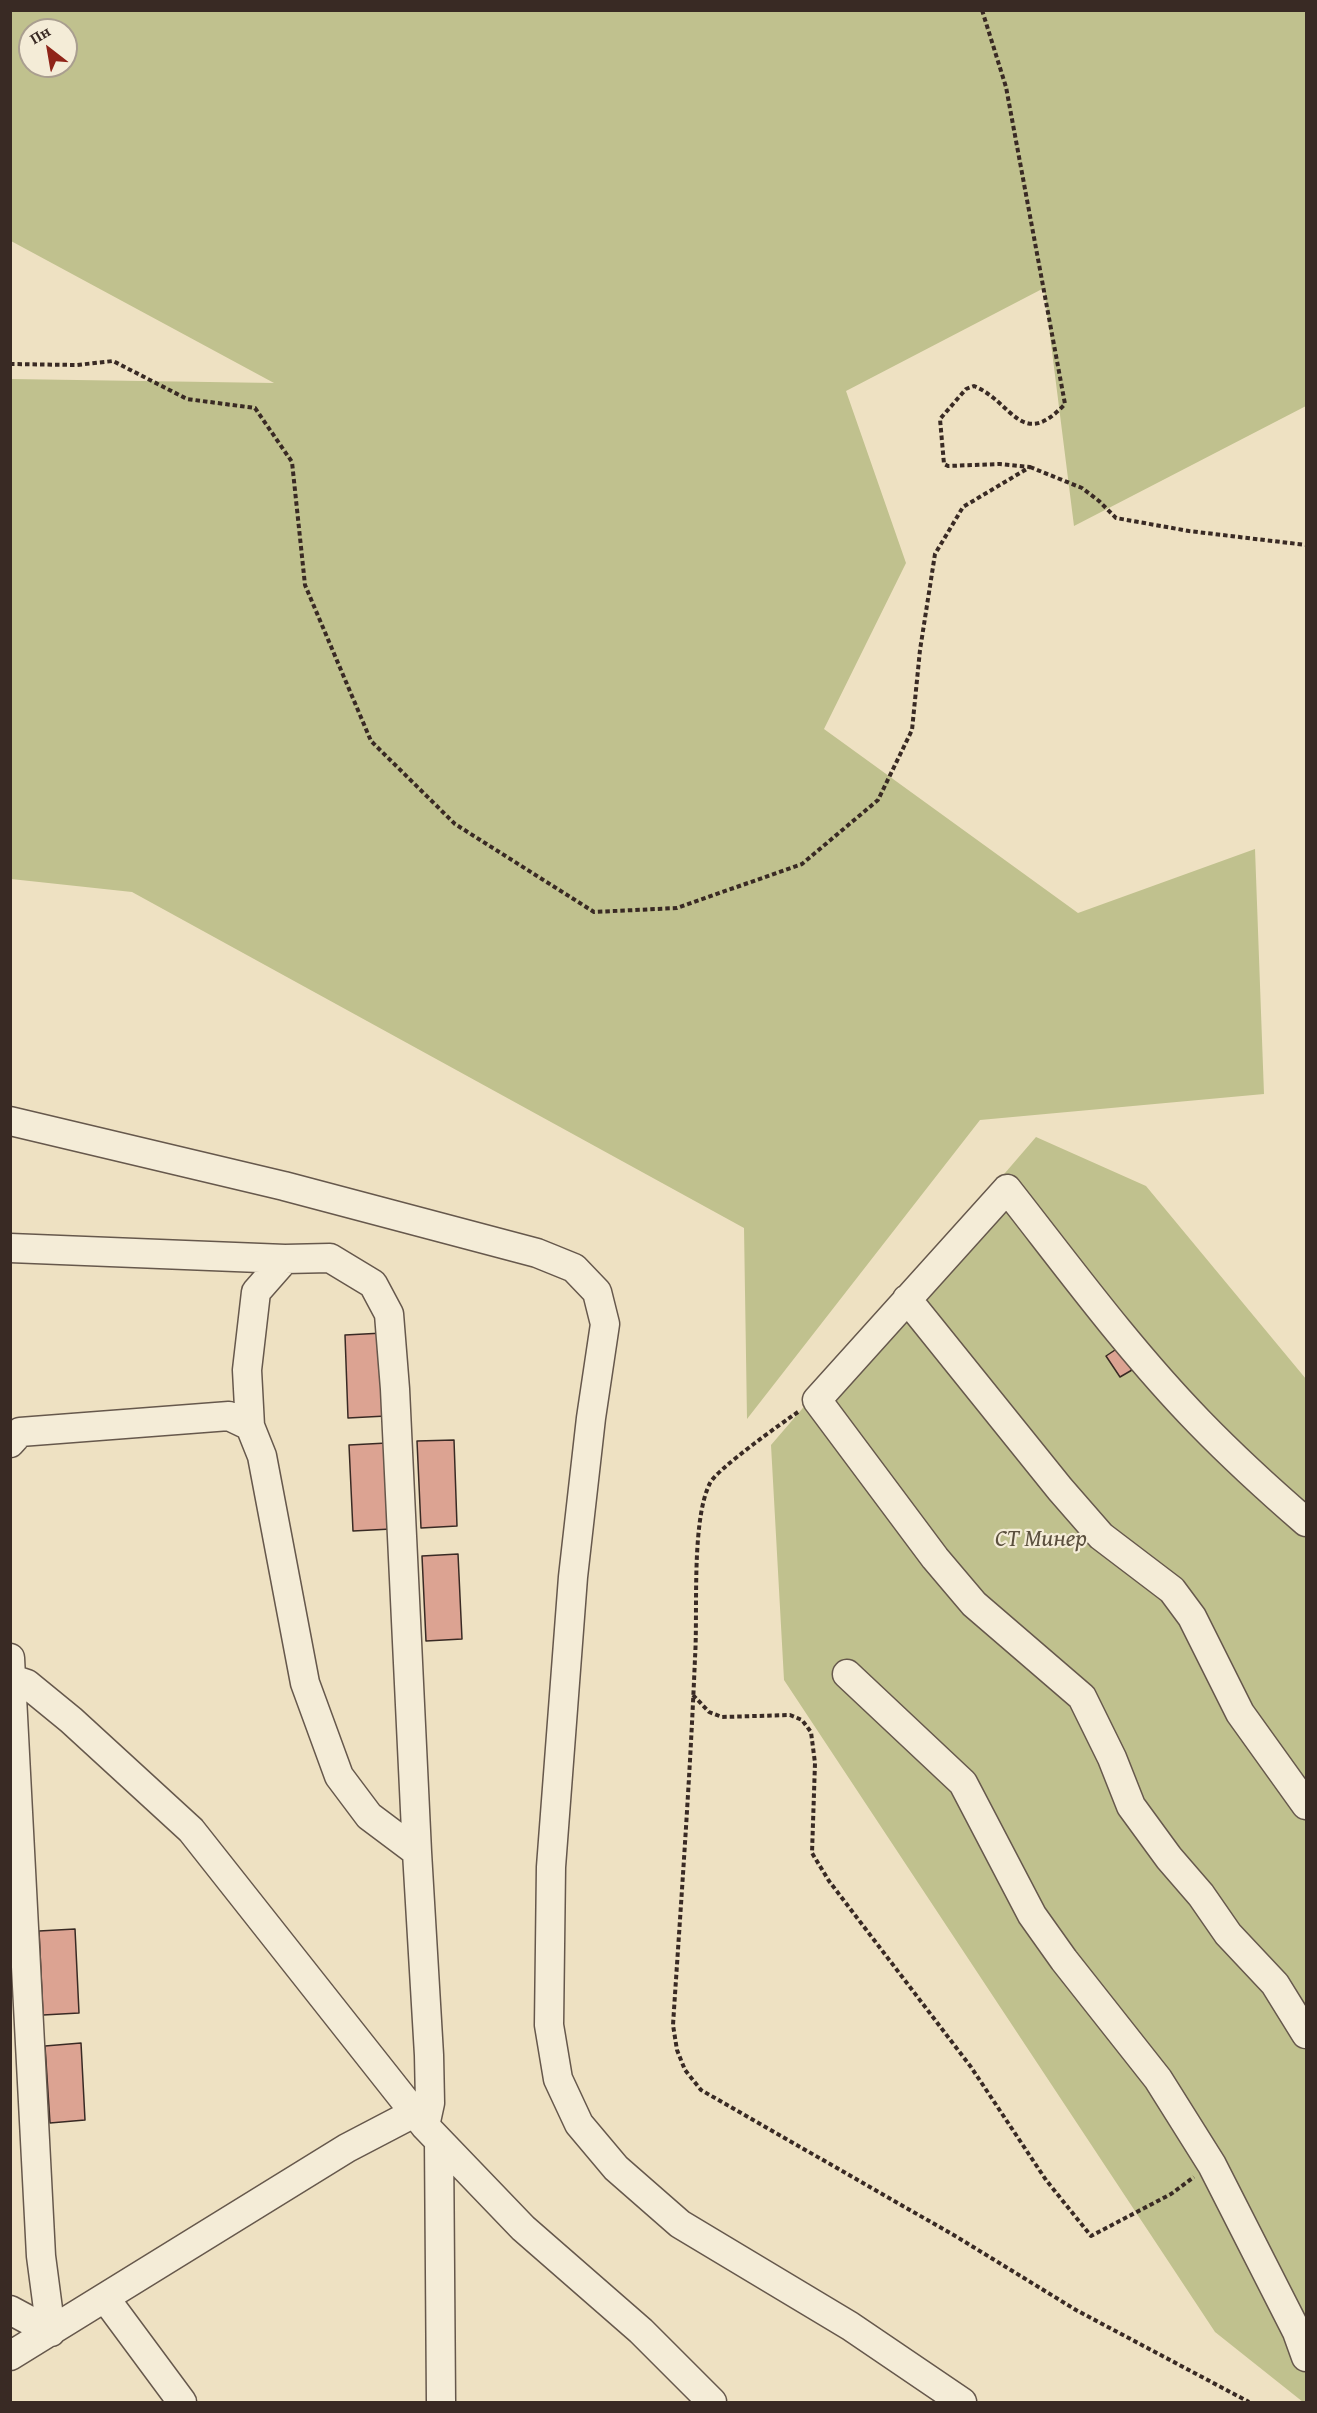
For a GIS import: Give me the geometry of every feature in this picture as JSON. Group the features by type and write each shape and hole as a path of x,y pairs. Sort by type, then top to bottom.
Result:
{"lane":[{"path":"10,1121 284,1186 537,1253 574,1269 597,1292 605,1324 591,1418 573,1576 551,1867 549,2025 558,2079 579,2124 616,2168 680,2224 850,2326 962,2403"},
{"path":"1306,1522 1252,1475 1162,1381 1007,1189 817,1400 935,1558 974,1604 1082,1697 1112,1758 1131,1806 1169,1858 1202,1895 1228,1934 1275,1984 1306,2034"},
{"path":"10,1248 285,1259 330,1258 373,1284 388,1314 396,1389 430,2084 426,2127 441,2403"},
{"path":"285,1259 256,1292 247,1370 250,1426 262,1456 305,1683 339,1776 369,1816 417,1852"},
{"path":"907,1299 1060,1489 1101,1536 1172,1590 1192,1617 1240,1713 1306,1805"},
{"path":"10,1443 20,1432 229,1416 250,1426"},
{"path":"11,1669 71,1720 191,1830 426,2127 523,2228 641,2331 712,2403"},
{"path":"11,1669 41,2256 51,2332"},
{"path":"847,1674 963,1783 1032,1915 1064,1960 1158,2079 1212,2165 1297,2332 1306,2357"},
{"path":"10,2356 346,2148 426,2127"},
{"path":"105,2298 182,2403"},
{"path":"10,2310 51,2332"}],"path":[{"path":"982,10 1006,87 1065,404 1055,415 1041,424 1023,423 974,386 966,390 940,418 944,464 948,466 1000,464 1030,467 1082,488 1116,518 1189,531 1306,544"},
{"path":"10,364 77,364 113,361 188,399 255,408 292,462 305,585 371,741 455,824 594,912 677,908 802,864 878,800 912,730 920,650 935,554 963,507 1030,467"},
{"path":"817,1400 769,1433 711,1479 703,1499 673,2025 677,2050 685,2070 701,2090 744,2116 957,2237 1076,2310 1249,2403"},
{"path":"693,1695 709,1712 722,1717 790,1715 802,1720 811,1732 815,1762 812,1853 829,1881 971,2067 1046,2180 1091,2236 1172,2194 1212,2165"}],"green space":[{"path":"11,10 1306,11 1306,406 1074,526 1044,288 846,391 906,563 824,729 1078,913 1255,849 1264,1094 980,1120 747,1419 744,1228 132,892 11,879 11,379 274,383 11,241"},
{"name":"СТ Минер","path":"1036,1137 1146,1186 1306,1379 1306,2402 1303,2402 1215,2332 784,1680 771,1445"}],"building":[{"path":"383,1333 386,1416 348,1418 345,1335"},
{"path":"1118,1348 1132,1370 1120,1377 1106,1356"},
{"path":"454,1440 457,1526 421,1528 417,1441"},
{"path":"387,1443 391,1529 353,1531 349,1445"},
{"path":"458,1554 462,1639 426,1641 422,1556"},
{"path":"75,1929 79,2013 43,2015 39,1931"},
{"path":"81,2043 85,2120 50,2123 45,2046"}]}
